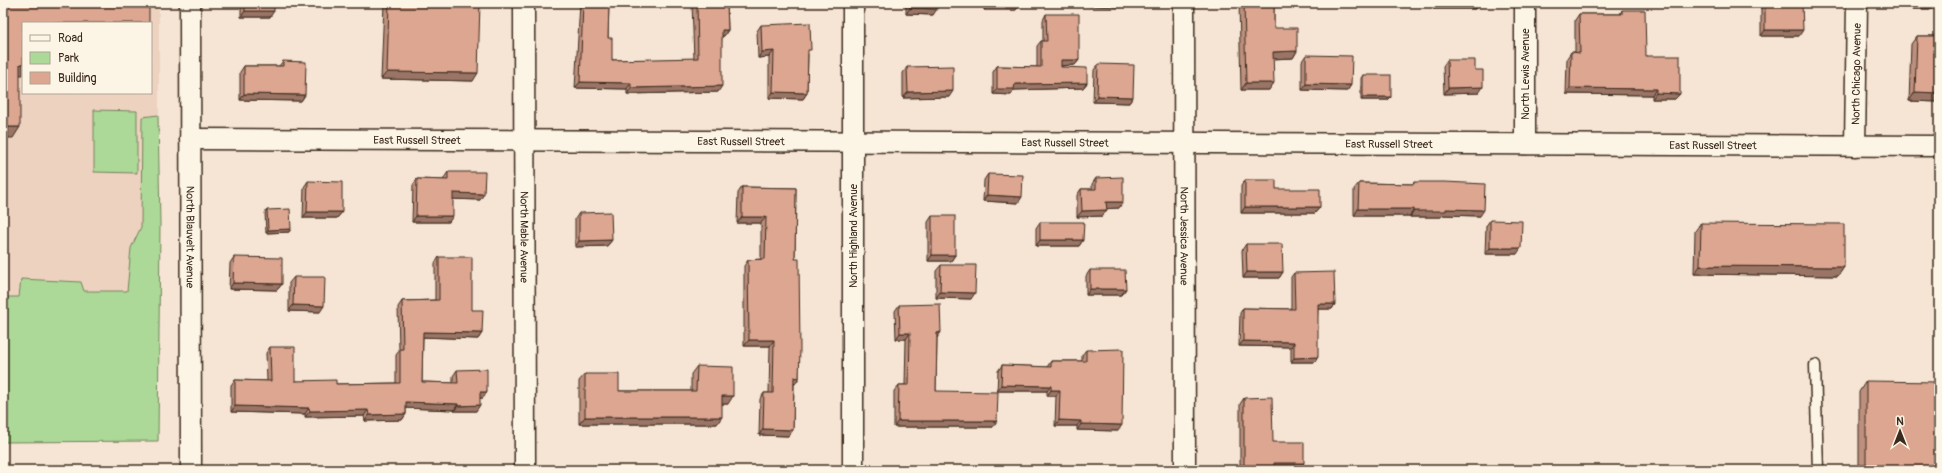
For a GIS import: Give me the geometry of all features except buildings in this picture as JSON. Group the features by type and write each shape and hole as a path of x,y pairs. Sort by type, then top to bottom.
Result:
{"street":[{"name":"North Blauvelt Avenue","path":"190,3 191,470"},
{"name":"North Mable Avenue","path":"524,3 525,470"},
{"name":"North Highland Avenue","path":"853,3 853,470"},
{"name":"North Jessica Avenue","path":"1184,3 1183,143 1185,470"},
{"name":"North Lewis Avenue","path":"1525,3 1525,144"},
{"name":"North Chicago Avenue","path":"1856,146 1857,3"},
{"name":"East Russell Street","path":"190,139 853,140 1939,146"}],"lane":[{"path":"1815,365 1818,470"}],"shaded area":[{"path":"3,3 159,3 159,116 157,117 155,282 3,437"}],"green space":[{"path":"94,110 137,111 137,173 94,172"},
{"path":"158,115 160,223 158,441 3,442 3,297 19,297 21,279 81,282 84,291 127,291 131,248 141,227 142,117"}]}
